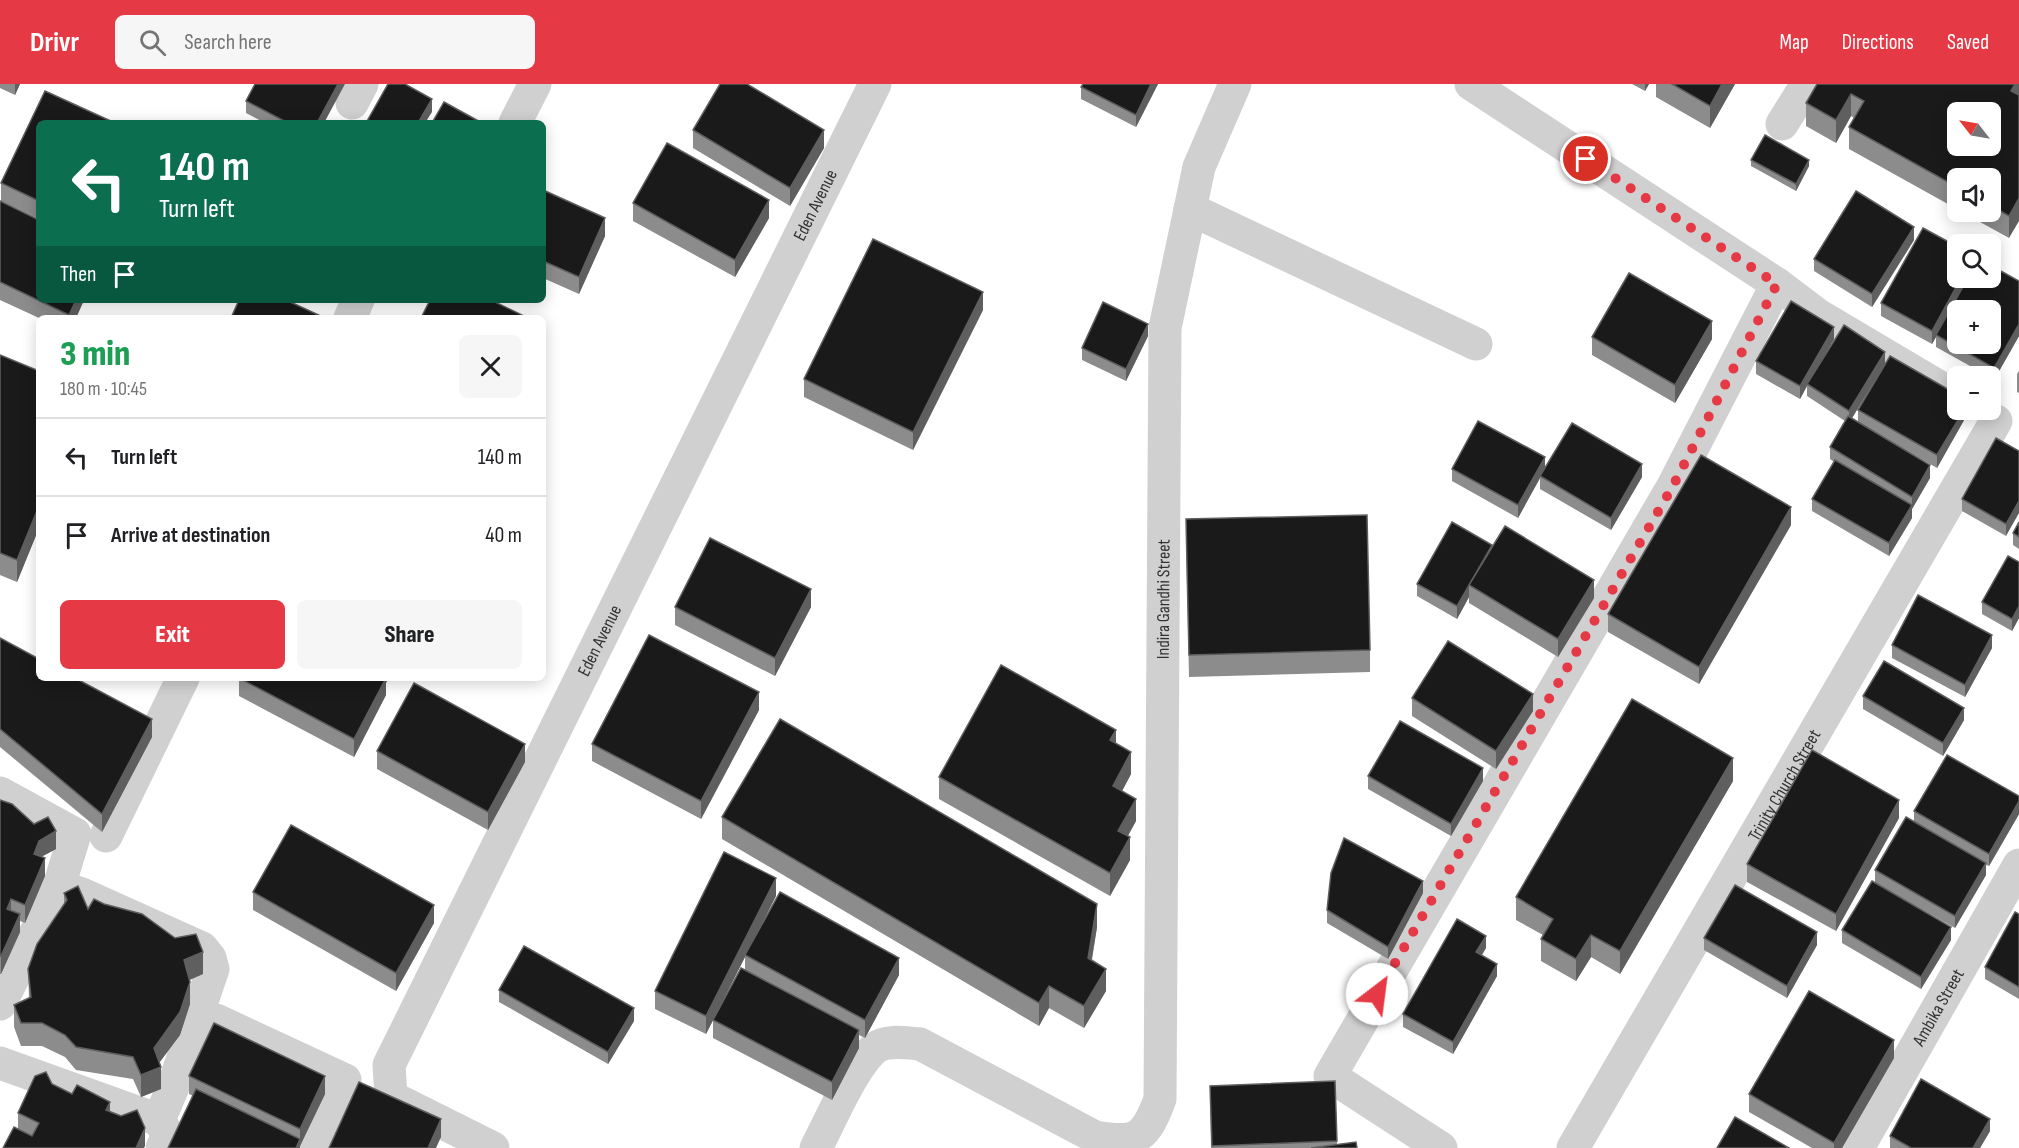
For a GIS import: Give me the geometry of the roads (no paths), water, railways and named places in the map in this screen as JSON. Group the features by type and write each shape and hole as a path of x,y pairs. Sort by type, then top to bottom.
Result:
{"street":[{"path":"516,120 535,84"},
{"name":"Eden Avenue","path":"391,1097 389,1065 875,84"},
{"name":"Indira Gandhi Street","path":"816,1148 853,1075 876,1047 897,1042 920,1044 1095,1137 1118,1141 1136,1138 1151,1124 1160,1099 1165,328 1199,167 1235,84"},
{"path":"1471,84 1777,284 1818,315 1947,391"},
{"path":"1782,124 1806,84"},
{"path":"1190,209 1476,344"},
{"path":"1441,1148 1330,1076 1673,486 1777,284"},
{"name":"Trinity Church Street","path":"1573,1148 1998,421"},
{"path":"106,836 182,681"},
{"path":"0,794 75,834 59,886 0,1004"},
{"name":"Ambika Street","path":"1858,1148 2019,865"},
{"path":"0,1063 161,1134 172,1087 213,969 210,958 202,948 82,894 59,886"},
{"path":"216,1020 345,1080 391,1097 493,1148"},
{"path":"316,1148 345,1080"}]}
